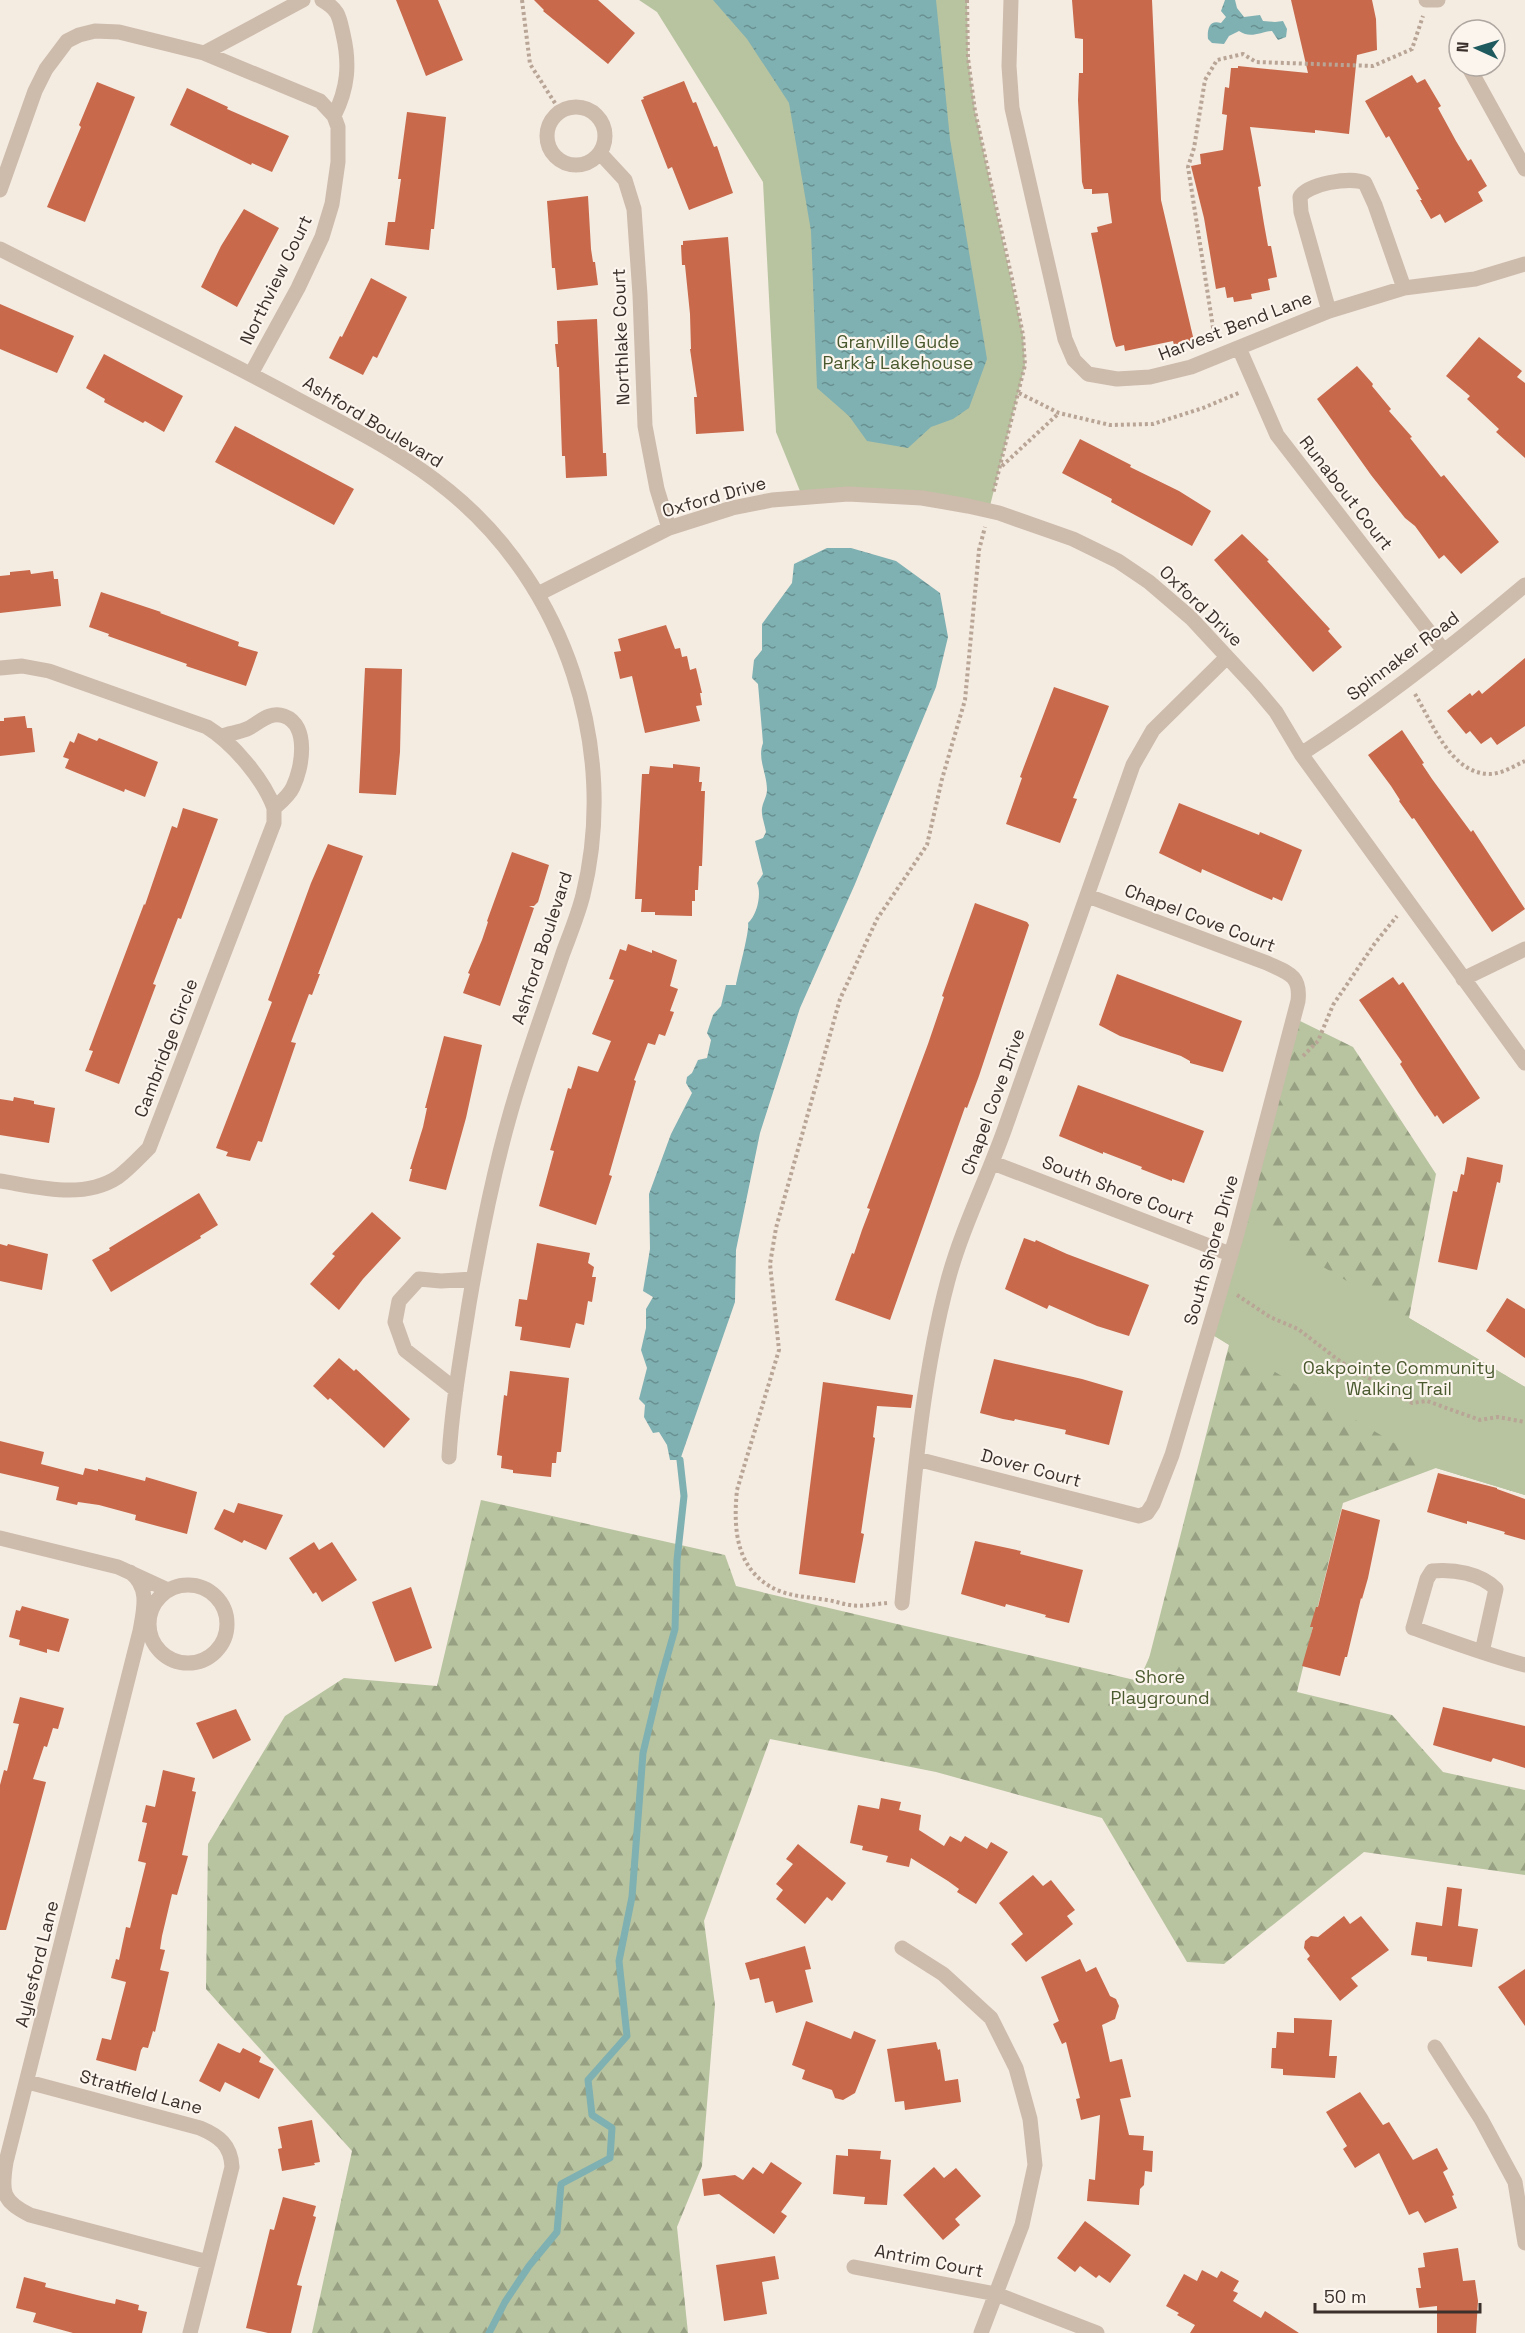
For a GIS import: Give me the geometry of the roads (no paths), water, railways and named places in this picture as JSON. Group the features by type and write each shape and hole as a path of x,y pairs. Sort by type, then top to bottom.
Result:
{"street":[{"path":"204,53 303,0"},
{"path":"0,190 35,91 46,69 67,40 79,34 95,31 119,32 204,53 320,101 334,116 343,98 348,78 348,55 339,15 334,7 322,0"},
{"name":"Harvest Bend Lane","path":"1011,0 1009,66 1012,108 1065,339 1074,360 1088,374 1117,379 1165,375 1329,311 1404,288 1475,279 1525,264"},
{"path":"1427,0 1438,0"},
{"path":"1475,78 1525,169"},
{"path":"571,106 583,107 593,112 602,120 606,131 605,142 600,153 592,161 581,165 569,165 559,160 551,152 547,141 547,129 552,118 571,106"},
{"name":"Northview Court","path":"251,374 298,288 322,237 336,179 339,147 338,127 334,116"},
{"name":"Northlake Court","path":"600,153 625,180 634,209 645,426 657,489 669,528"},
{"path":"1329,311 1301,212 1300,197 1307,188 1350,179 1365,183 1404,288"},
{"name":"Ashford Boulevard","path":"0,249 251,374 407,460 450,491 504,544 538,594 566,654 588,723 595,782 590,859 582,897 521,1076 501,1144 473,1279 456,1390 449,1457"},
{"name":"Runabout Court","path":"1239,348 1277,435 1444,651"},
{"name":"Oxford Drive","path":"538,594 669,528 732,508 802,496 848,494 922,498 989,510 1072,538 1118,561 1164,594 1191,618 1276,712 1300,754 1525,1063"},
{"name":"Spinnaker Road","path":"1300,754 1340,728 1444,651 1525,585"},
{"name":"Chapel Cove Drive","path":"902,1603 927,1381 948,1280 957,1251 993,1163 1133,765 1145,742 1161,720 1227,657"},
{"path":"0,668 22,666 49,671 207,727 222,736 269,795 274,808"},
{"name":"Cambridge Circle","path":"0,1181 48,1188 84,1190 116,1178 148,1148 274,823 274,808 289,794 299,769 301,736 296,725 283,716 271,716 249,728 222,736"},
{"name":"Chapel Cove Court","path":"1088,896 1267,963 1290,975 1296,981"},
{"path":"1463,979 1525,949"},
{"name":"South Shore Drive","path":"1135,1515 1143,1516 1147,1513 1164,1478 1222,1285 1298,1002 1299,986 1296,981"},
{"name":"South Shore Court","path":"993,1163 1230,1254"},
{"path":"456,1390 405,1350 395,1322 399,1301 419,1279 441,1281 473,1279"},
{"name":"Dover Court","path":"917,1459 1135,1515"},
{"path":"0,1538 118,1567 168,1590 189,1585 205,1589 221,1604 227,1621 222,1643 208,1657 186,1663 163,1654 154,1644 149,1622 152,1608 168,1590"},
{"path":"1482,1652 1496,1589 1488,1581 1450,1569 1432,1571 1427,1580 1413,1628 1482,1652 1525,1665"},
{"name":"Aylesford Lane","path":"130,1572 137,1577 144,1590 145,1603 139,1636 3,2180 5,2194 11,2203 30,2215 208,2262"},
{"path":"902,1948 943,1974 991,2019 1016,2068 1030,2119 1035,2165 1022,2225 981,2333"},
{"path":"1436,2047 1520,2180 1525,2243"},
{"name":"Stratfield Lane","path":"28,2082 200,2128 220,2138 228,2149 232,2167 190,2333"},
{"name":"Antrim Court","path":"854,2267 996,2294 1096,2333"}],"water":[{"path":"713,0 936,0 950,139 987,359 969,408 953,419 931,427 908,448 867,441 849,416 817,388 811,231 789,103 747,39"},
{"path":"1225,0 1235,0 1237,8 1244,17 1260,15 1263,21 1283,21 1287,29 1286,37 1278,40 1272,31 1251,35 1239,31 1229,36 1224,44 1212,43 1208,39 1209,29 1211,24 1221,23 1226,17 1221,11"},
{"path":"827,548 851,548 896,561 940,593 948,637 936,687 855,884 800,1008 760,1133 736,1250 735,1302 680,1460 670,1460 667,1445 659,1432 653,1433 644,1417 645,1405 639,1399 647,1368 641,1350 646,1328 646,1309 653,1297 643,1291 650,1249 649,1194 671,1134 692,1093 686,1083 687,1077 692,1073 698,1060 707,1058 711,1040 707,1033 713,1015 721,1006 726,985 736,985 746,943 748,923 758,904 757,883 763,874 755,841 763,838 766,832 762,811 767,784 761,755 763,743 758,684 752,678 754,660 762,650 762,624 792,583 794,564"}],"waterway":[{"path":"489,2333 505,2302 529,2266 557,2232 561,2184 610,2158 612,2128 592,2115 588,2080 627,2036 619,1961 632,1897 643,1753 675,1629 677,1560 684,1496 680,1460"}],"park label":[{"name":"Granville Gude Park & Lakehouse","path":"898,352"},
{"name":"Oakpointe Community Walking Trail","path":"1399,1378"},
{"name":"Shore Playground","path":"1160,1687"}]}
